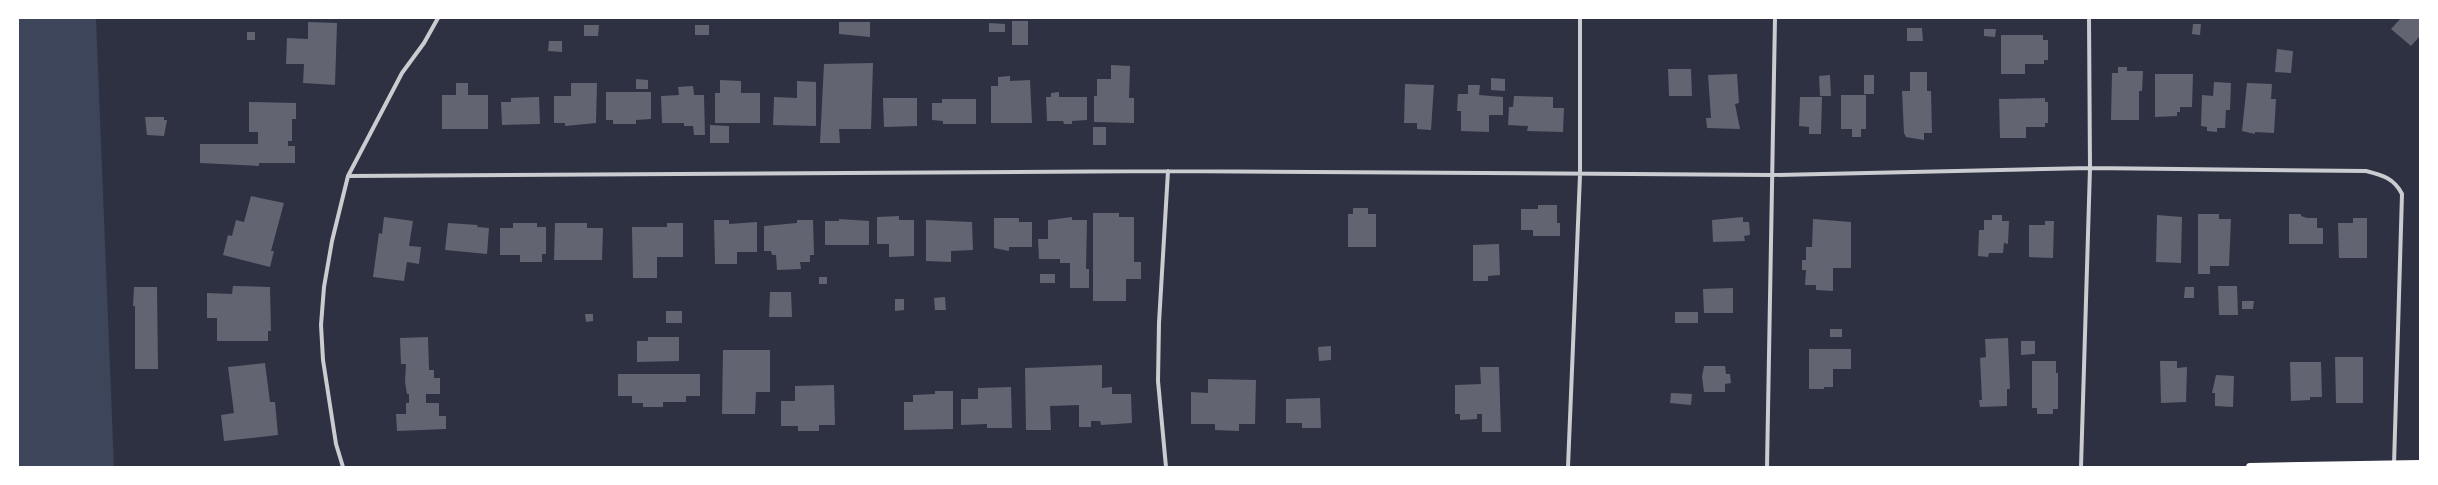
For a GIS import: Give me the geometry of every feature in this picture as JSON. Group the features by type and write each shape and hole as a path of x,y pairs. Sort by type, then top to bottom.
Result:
{"main road":[{"path":"2250,467 2394,466 2420,464"}],"street":[{"path":"343,467 336,444 323,360 321,325 325,279 348,176 402,73 424,43 438,18"},
{"path":"1568,467 1580,175 1580,18"},
{"path":"1767,467 1775,18"},
{"path":"2081,467 2090,168 2089,18"},
{"path":"348,176 1168,171 1580,175 1773,175 2090,168 2366,171 2387,177 2397,184 2402,194 2394,466"},
{"path":"1166,467 1158,381 1159,323 1168,171"}],"shaded area":[{"path":"18,18 96,18 114,467 18,467"}],"building":[{"path":"2401,18 2420,18 2420,36 2411,46 2391,29"},
{"path":"1012,21 1028,21 1028,45 1012,45"},
{"path":"308,22 337,23 335,85 303,83 304,64 286,64 287,38 308,39"},
{"path":"839,22 870,22 870,37 839,34"},
{"path":"989,23 1005,24 1005,32 989,32"},
{"path":"2193,24 2201,24 2200,35 2192,34"},
{"path":"584,25 599,25 598,36 584,36"},
{"path":"695,25 709,25 709,35 695,35"},
{"path":"1907,28 1922,28 1923,41 1907,41"},
{"path":"1984,29 1996,29 1995,37 1984,36"},
{"path":"247,32 255,32 255,40 247,40"},
{"path":"2001,35 2043,35 2043,40 2048,40 2048,60 2044,60 2044,64 2025,64 2025,74 2001,74"},
{"path":"549,41 562,41 562,52 548,51"},
{"path":"2277,49 2293,51 2291,73 2275,72"},
{"path":"873,63 871,129 839,129 840,143 820,143 824,64"},
{"path":"1111,65 1130,66 1129,98 1134,98 1134,123 1094,122 1094,96 1097,96 1097,79 1111,79"},
{"path":"2118,67 2127,67 2127,71 2143,71 2142,91 2139,91 2139,120 2111,120 2112,73 2118,73"},
{"path":"1668,69 1691,69 1692,96 1669,96"},
{"path":"1910,72 1927,72 1927,91 1931,91 1932,133 1924,133 1924,140 1906,137 1904,133 1902,91 1910,91"},
{"path":"1737,74 1739,103 1735,104 1740,129 1707,128 1706,118 1711,118 1708,75"},
{"path":"2155,74 2193,74 2192,107 2180,107 2180,112 2177,112 2177,116 2155,117"},
{"path":"1830,75 1831,96 1820,96 1819,76"},
{"path":"1864,75 1874,75 1874,94 1864,94"},
{"path":"1010,76 1010,81 1030,80 1032,123 991,123 991,86 998,86 998,77"},
{"path":"1491,78 1505,79 1505,91 1491,90"},
{"path":"636,79 648,80 648,89 636,89"},
{"path":"720,80 741,81 741,93 760,93 760,123 715,123 715,93 720,93"},
{"path":"797,81 816,82 816,126 773,125 774,97 797,98"},
{"path":"2214,82 2231,83 2230,110 2226,110 2225,128 2217,128 2217,132 2207,131 2207,127 2201,126 2202,95 2213,96"},
{"path":"456,83 468,83 468,95 488,95 488,129 442,129 442,95 456,95"},
{"path":"571,83 597,83 596,123 565,126 565,123 554,123 554,96 571,96"},
{"path":"2247,83 2272,84 2271,99 2276,99 2274,133 2255,132 2255,134 2242,131"},
{"path":"1405,84 1434,85 1431,130 1417,129 1417,123 1404,123"},
{"path":"1468,85 1480,85 1479,95 1503,97 1503,115 1489,115 1489,132 1461,131 1461,111 1457,111 1458,94 1468,94"},
{"path":"693,86 694,95 704,95 705,135 694,135 693,126 684,126 684,123 662,123 661,96 679,95 678,87"},
{"path":"606,92 651,92 651,119 636,120 636,124 613,124 613,120 606,120"},
{"path":"1059,92 1059,97 1087,97 1087,120 1072,121 1072,124 1064,124 1063,121 1047,121 1046,97 1051,97 1051,93"},
{"path":"1841,95 1866,95 1866,129 1861,129 1861,137 1852,137 1852,129 1841,129"},
{"path":"1514,96 1553,97 1553,108 1564,108 1563,132 1527,131 1528,126 1508,125 1509,107 1513,107"},
{"path":"539,97 540,124 502,125 501,102 511,102 511,98"},
{"path":"1800,97 1822,97 1821,134 1809,134 1809,127 1799,126"},
{"path":"883,98 917,98 917,126 884,127"},
{"path":"2045,98 2045,102 2048,102 2048,123 2045,123 2045,127 2026,127 2026,138 2000,138 1999,99"},
{"path":"942,99 976,99 976,124 943,124 943,121 932,120 932,103 942,103"},
{"path":"249,102 296,103 296,119 292,119 292,141 288,141 288,146 295,146 295,163 259,163 259,166 200,163 200,144 258,144 258,132 249,132"},
{"path":"145,117 164,117 164,120 167,120 164,136 147,135"},
{"path":"710,125 729,126 729,143 710,143"},
{"path":"1093,127 1106,127 1106,145 1093,145"},
{"path":"251,196 284,203 271,251 274,251 270,267 223,255 228,235 232,236 236,220 244,222"},
{"path":"1538,205 1557,205 1557,223 1560,223 1560,236 1533,236 1533,230 1521,230 1521,209 1538,209"},
{"path":"1353,208 1368,208 1368,214 1376,214 1376,247 1348,247 1348,214 1353,214"},
{"path":"1093,213 1119,213 1119,217 1134,217 1134,262 1141,262 1141,279 1126,279 1126,301 1093,301"},
{"path":"2198,214 2219,214 2219,219 2231,219 2229,266 2210,266 2210,274 2198,274"},
{"path":"2289,214 2301,214 2301,216 2307,218 2317,218 2317,228 2323,228 2323,244 2289,244"},
{"path":"1992,215 2002,215 2002,221 2009,221 2008,244 2004,243 2003,253 1989,253 1988,257 1978,256 1979,230 1984,230 1984,220 1992,220"},
{"path":"2157,215 2182,217 2181,263 2156,262"},
{"path":"899,216 899,220 914,220 914,256 889,257 889,244 877,244 877,217"},
{"path":"384,217 413,221 409,246 421,247 419,264 407,262 404,281 373,277 379,233 382,234"},
{"path":"1072,217 1072,220 1087,220 1086,269 1089,269 1089,288 1070,288 1070,263 1060,263 1060,259 1039,259 1038,239 1048,239 1048,220"},
{"path":"1743,217 1743,222 1749,222 1750,235 1744,236 1745,241 1713,242 1712,220"},
{"path":"994,218 1019,218 1019,222 1032,222 1032,247 1009,247 1009,251 994,248"},
{"path":"2353,218 2367,218 2367,258 2339,258 2338,223 2353,223"},
{"path":"839,219 869,221 869,245 825,245 825,221 839,221"},
{"path":"1813,219 1851,222 1851,268 1833,268 1833,291 1816,290 1816,285 1805,285 1806,270 1802,270 1802,260 1806,260 1806,247 1812,247"},
{"path":"714,220 729,220 729,224 757,222 757,252 737,252 737,264 715,264"},
{"path":"797,220 813,220 814,255 810,255 810,262 800,262 801,269 777,270 776,255 772,255 771,251 764,251 764,226 797,223"},
{"path":"926,220 972,222 973,250 951,251 951,262 926,261"},
{"path":"2045,221 2054,221 2053,258 2029,257 2029,225 2045,225"},
{"path":"448,223 478,225 477,227 489,228 487,254 445,250"},
{"path":"513,223 537,223 537,227 546,227 546,254 542,254 542,262 520,262 520,255 500,255 500,228 513,228"},
{"path":"555,223 587,223 587,228 603,228 602,260 554,260"},
{"path":"667,223 683,223 683,257 657,257 657,278 633,278 632,227 667,227"},
{"path":"1499,244 1500,275 1488,276 1488,281 1473,281 1473,245"},
{"path":"1040,274 1055,274 1055,283 1040,283"},
{"path":"819,277 827,277 827,284 819,284"},
{"path":"233,286 270,287 271,331 268,331 268,341 217,341 217,318 207,318 207,293 232,294"},
{"path":"2218,286 2237,286 2238,315 2219,315"},
{"path":"134,287 157,287 158,369 135,369 135,306 133,306"},
{"path":"2185,287 2194,287 2194,298 2184,298"},
{"path":"1733,288 1733,313 1704,313 1703,289"},
{"path":"770,292 791,292 792,317 769,317"},
{"path":"945,297 946,310 935,310 934,298"},
{"path":"895,299 904,299 904,310 895,311"},
{"path":"2242,301 2254,301 2253,309 2242,309"},
{"path":"666,311 682,311 682,323 666,323"},
{"path":"1675,312 1698,312 1698,323 1675,323"},
{"path":"585,314 593,314 593,321 586,322"},
{"path":"1830,329 1842,329 1842,337 1830,337"},
{"path":"428,337 429,370 434,370 434,378 440,378 440,394 426,394 426,403 439,403 439,416 446,416 446,429 397,431 396,414 406,414 406,403 409,403 409,394 407,394 405,382 406,364 401,364 400,338"},
{"path":"648,337 679,337 679,361 637,362 637,341 648,341"},
{"path":"2008,338 2010,389 2007,389 2007,406 1980,407 1979,400 1982,400 1980,358 1986,357 1985,339"},
{"path":"2021,341 2035,341 2035,354 2021,355"},
{"path":"1331,346 1331,360 1319,361 1318,347"},
{"path":"1809,349 1851,349 1851,369 1833,369 1833,387 1824,387 1824,389 1809,389"},
{"path":"723,350 770,350 770,392 756,392 755,414 722,414"},
{"path":"2335,357 2363,357 2363,403 2336,403"},
{"path":"2032,361 2056,361 2056,373 2058,373 2058,409 2053,409 2053,414 2037,414 2037,408 2032,408"},
{"path":"2160,361 2177,361 2177,368 2187,367 2186,402 2161,403"},
{"path":"2290,362 2321,362 2322,397 2310,397 2310,400 2291,401"},
{"path":"265,363 270,402 275,402 278,435 224,441 221,415 234,413 228,367"},
{"path":"1102,365 1102,388 1112,387 1112,394 1131,394 1132,423 1101,425 1100,421 1091,421 1091,427 1079,427 1079,405 1050,406 1051,430 1026,430 1025,368"},
{"path":"1704,366 1725,366 1726,374 1730,374 1731,383 1725,384 1725,392 1704,392 1702,377"},
{"path":"1480,367 1499,367 1501,432 1482,432 1482,414 1477,414 1477,419 1460,420 1460,414 1455,414 1455,385 1481,384"},
{"path":"618,374 700,374 700,396 686,396 686,402 663,402 663,407 643,407 643,403 632,403 632,396 618,396"},
{"path":"2216,375 2234,376 2233,407 2215,406 2215,393 2212,393"},
{"path":"1208,379 1256,380 1255,424 1239,424 1239,431 1215,430 1215,424 1191,424 1191,392 1208,393"},
{"path":"834,385 835,425 819,425 819,431 798,431 798,426 781,426 781,401 795,401 795,386"},
{"path":"1011,387 1012,428 987,428 987,424 961,425 961,399 978,399 978,388"},
{"path":"935,391 953,391 953,429 904,430 904,402 913,402 913,395 935,394"},
{"path":"1671,393 1692,394 1691,405 1670,403"},
{"path":"1320,398 1321,428 1302,428 1302,423 1286,423 1286,399"}]}
